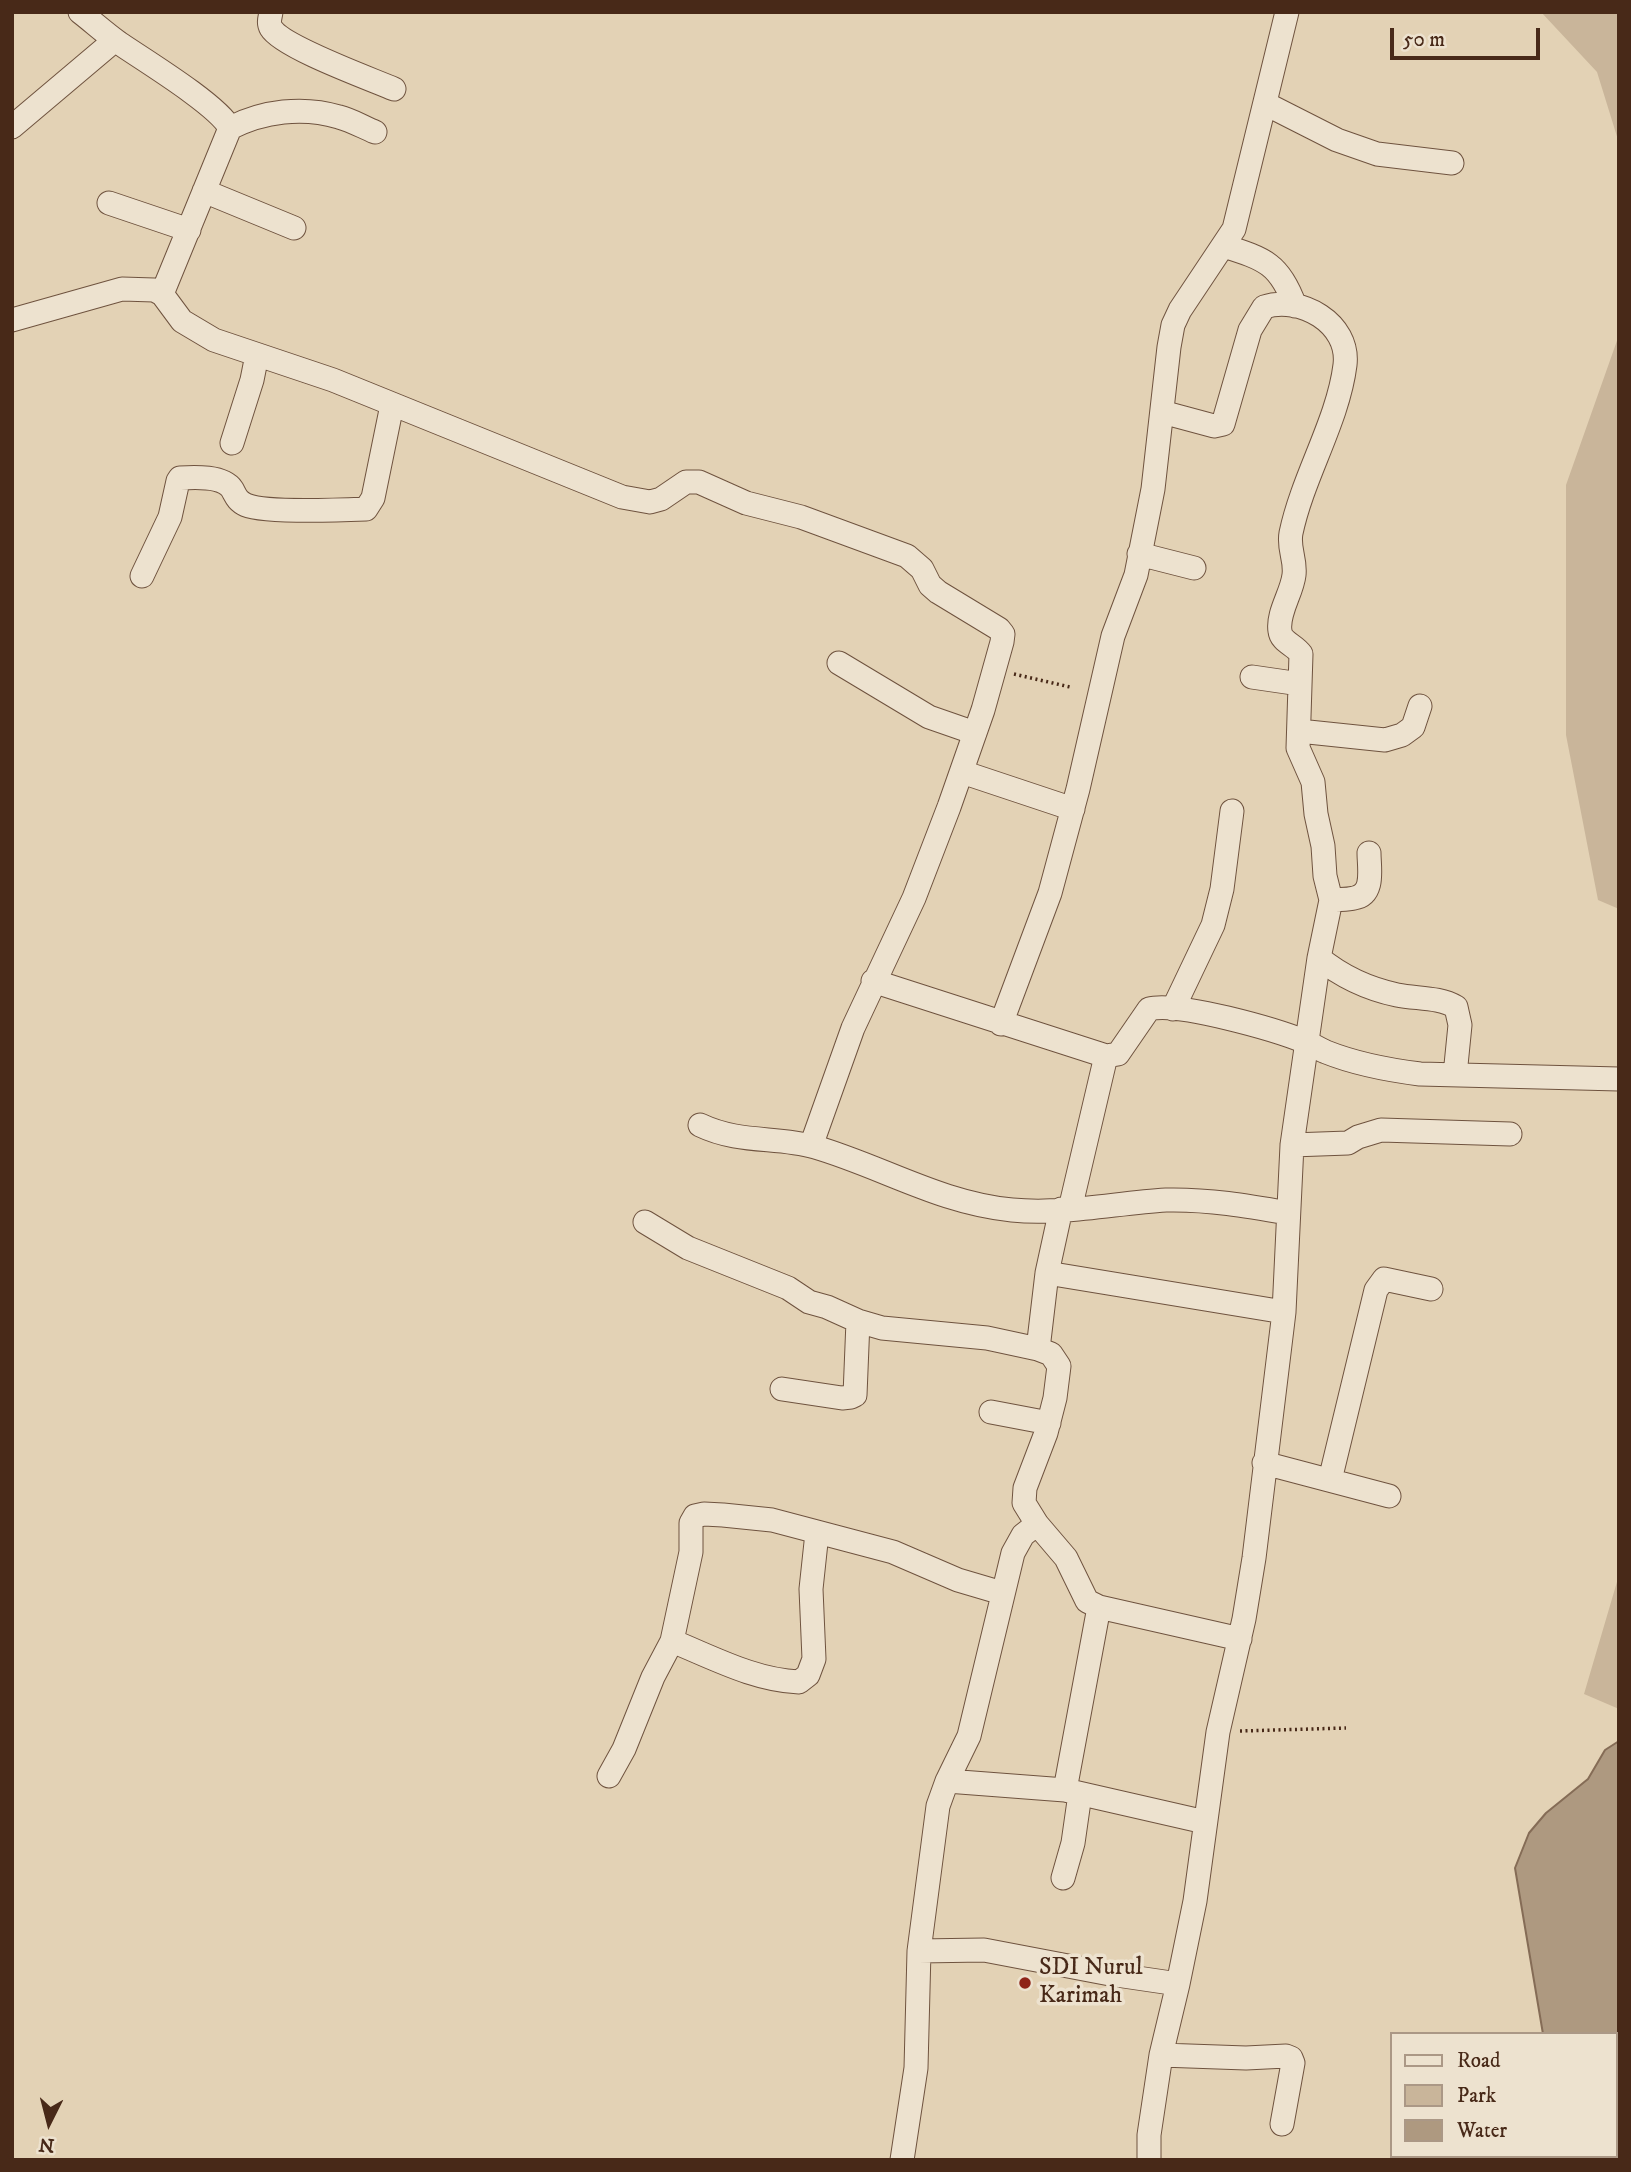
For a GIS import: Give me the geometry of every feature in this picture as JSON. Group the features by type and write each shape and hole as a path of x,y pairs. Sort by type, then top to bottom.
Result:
{"street":[{"path":"80,12 201,100 225,120 230,128"},
{"path":"271,12 272,30 293,45 394,89"},
{"path":"1001,1024 1051,893 1113,636 1136,575 1153,489 1173,325 1180,310 1234,229 1287,12"},
{"path":"12,127 115,40"},
{"path":"1266,104 1337,140 1377,154 1452,163"},
{"path":"162,294 230,128 251,118 290,112 340,117 375,132"},
{"path":"204,191 294,228"},
{"path":"109,204 189,230"},
{"path":"1224,246 1266,262 1287,285 1295,306"},
{"path":"12,320 122,289 144,288 162,294 174,313 194,330 214,340 333,380 622,496 650,502 661,499 680,484 694,481 746,503 801,517 907,556 922,569 930,585 938,592 999,629 1003,634 1002,642 962,772 914,898 873,981 848,1040 811,1146"},
{"path":"1149,2160 1149,2134 1161,2055 1195,1901 1218,1732 1240,1639 1255,1545 1284,1312 1292,1145 1319,958 1331,900 1325,876 1313,782 1298,748 1301,654 1297,648 1283,640 1279,630 1294,576 1289,547 1304,486 1332,413 1345,364 1344,352 1336,330 1315,312 1295,306 1264,307 1242,354 1223,424 1214,426 1163,412"},
{"path":"232,443 257,355"},
{"path":"142,576 170,517 180,478 226,483 236,499 247,506 269,509 366,509 373,498 392,405"},
{"path":"1139,554 1194,568"},
{"path":"839,663 929,717 975,733"},
{"path":"1252,677 1300,684"},
{"path":"1299,730 1391,739 1413,727 1420,706"},
{"path":"962,772 1073,809"},
{"path":"1173,1009 1213,925 1222,889 1232,811"},
{"path":"1331,900 1356,898 1365,893 1369,886 1369,853"},
{"path":"1319,958 1334,970 1361,984 1396,995 1444,1002 1456,1007 1460,1025 1455,1075"},
{"path":"873,981 1106,1056 1118,1054 1149,1009 1158,1007 1251,1024 1308,1042 1324,1051 1393,1071 1619,1079"},
{"path":"1038,1349 1047,1273 1106,1056"},
{"path":"700,1125 730,1136 811,1146 846,1157 946,1198 1013,1210 1197,1200 1288,1213"},
{"path":"1292,1145 1348,1143 1381,1130 1510,1134"},
{"path":"646,1222 688,1248 788,1288 808,1303 827,1307 858,1321 882,1328 987,1338 1051,1354 1059,1366 1049,1423 1024,1497 1028,1512 1066,1558 1087,1601 1099,1607 1240,1639"},
{"path":"1047,1273 1284,1312"},
{"path":"1330,1480 1376,1290 1384,1279 1431,1289"},
{"path":"782,1390 842,1398 855,1395 858,1321"},
{"path":"991,1412 1049,1423"},
{"path":"1264,1463 1389,1496"},
{"path":"609,1776 624,1749 648,1689 672,1641 691,1552 691,1523 695,1516 704,1514 772,1520 893,1552 958,1580 1002,1593"},
{"path":"902,2160 916,2068 919,1951 938,1806 969,1736 1013,1553 1023,1535 1037,1524"},
{"path":"672,1641 746,1673 799,1682 808,1675 814,1659 811,1589 817,1532"},
{"path":"1063,1878 1073,1843 1073,1792 1099,1607"},
{"path":"947,1781 1073,1792 1205,1822"},
{"path":"919,1951 984,1950 1178,1984"},
{"path":"1161,2055 1292,2058 1282,2124"}],"path":[{"path":"993,670 1070,687"},
{"path":"1218,1732 1346,1728"}],"green space":[{"path":"1541,12 1619,12 1619,143 1597,72"},
{"path":"1619,335 1619,909 1598,900 1566,735 1566,485"},
{"path":"1619,1575 1619,1709 1584,1694"}],"water":[{"path":"1619,1741 1619,2160 1537,2160 1617,2158 1617,2032 1543,2032 1515,1868 1529,1833 1546,1813 1588,1779 1605,1750"}],"place":[{"name":"SDI Nurul Karimah","path":"1025,1983"}]}
